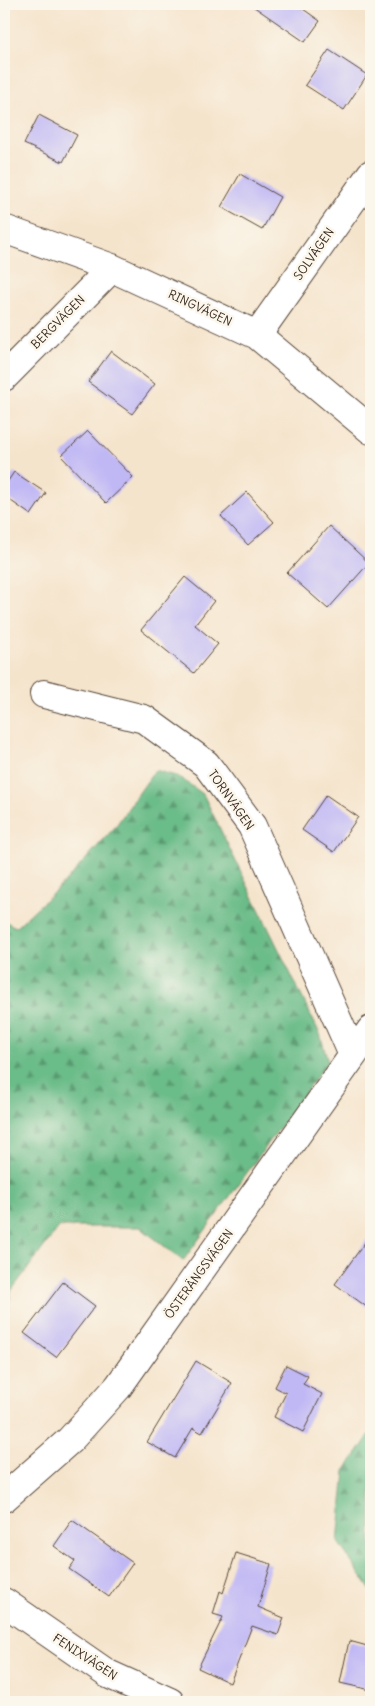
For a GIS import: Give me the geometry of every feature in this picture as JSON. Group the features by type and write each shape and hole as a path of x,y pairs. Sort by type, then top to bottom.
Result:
{"street":[{"name":"SOLVÄGEN","path":"257,335 371,174"},
{"name":"RINGVÄGEN","path":"4,229 112,268 257,335 371,430"},
{"name":"BERGVÄGEN","path":"4,376 112,268"},
{"name":"TORNVÄGEN","path":"44,694 144,719 206,764 252,826 353,1055"},
{"name":"ÖSTERÄNGSVÄGEN","path":"4,1498 70,1440 118,1387 371,1030"},
{"name":"FENIXVÄGEN","path":"4,1602 108,1674 170,1702"}],"green space":[{"path":"155,770 179,777 203,794 320,1034 328,1061 183,1261 140,1227 59,1227 11,1291 4,1336 4,921 16,927 66,881 115,827"},
{"path":"371,1433 371,1591 338,1542 345,1471"}],"building":[{"path":"250,4 296,4 320,21 305,42"},
{"path":"329,50 367,75 344,110 305,85"},
{"path":"39,115 77,135 63,162 24,144"},
{"path":"240,174 280,197 262,230 221,207"},
{"path":"111,351 155,384 132,414 88,382"},
{"path":"88,431 133,477 106,503 61,456"},
{"path":"14,472 46,493 31,515 4,496 4,487"},
{"path":"247,492 274,522 248,545 221,516"},
{"path":"329,526 369,563 328,609 287,573"},
{"path":"185,577 214,601 195,625 218,644 194,673 141,630"},
{"path":"326,795 358,817 334,852 302,830"},
{"path":"371,1234 371,1310 335,1284"},
{"path":"63,1282 95,1306 56,1357 24,1333"},
{"path":"196,1361 232,1383 202,1433 193,1428 175,1458 147,1442"},
{"path":"286,1365 308,1376 303,1384 322,1394 303,1432 274,1417 286,1393 275,1387"},
{"path":"72,1520 133,1563 109,1597 69,1569 75,1561 54,1546"},
{"path":"236,1553 271,1564 258,1607 284,1618 278,1635 252,1626 230,1683 198,1668 223,1617 213,1614 220,1591 223,1593"},
{"path":"349,1641 371,1647 371,1690 340,1683"}]}
